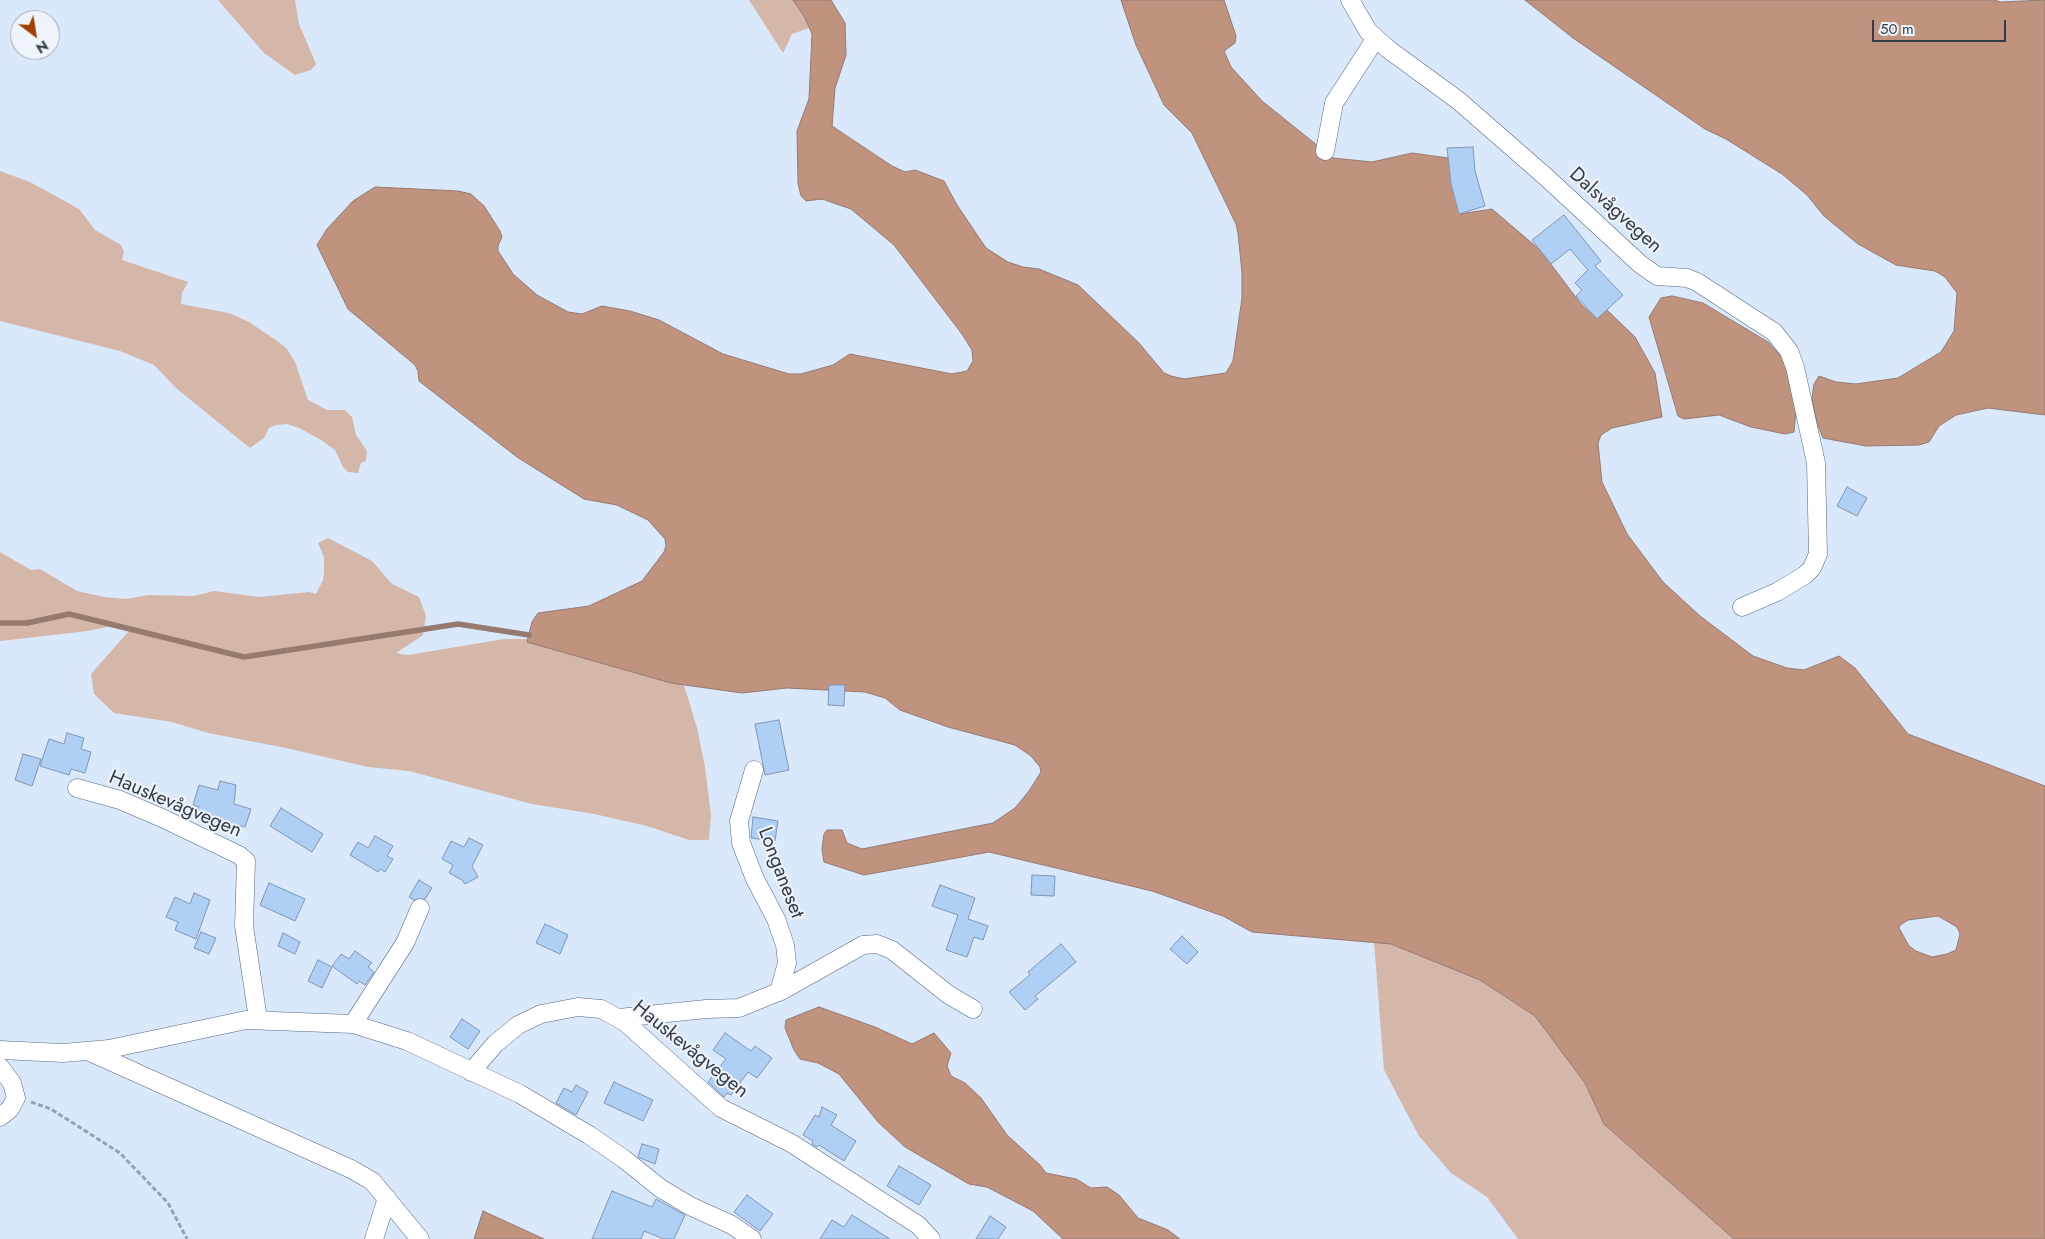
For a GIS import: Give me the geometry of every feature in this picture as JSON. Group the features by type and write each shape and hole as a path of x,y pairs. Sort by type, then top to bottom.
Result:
{"street":[{"name":"Dalsvågvegen","path":"1350,0 1368,31 1459,101 1546,177 1646,269 1657,276 1687,278 1698,282 1774,332 1789,351 1795,367 1816,463 1818,554 1812,568 1805,575 1777,592 1742,607"},
{"path":"1325,151 1334,103 1376,38"},
{"name":"Longaneset","path":"754,770 738,821 741,843 755,878 776,919 785,945 787,964 779,992"},
{"name":"Hauskevågvegen","path":"77,788 120,800 162,818 232,851 246,861 244,926 258,1020"},
{"path":"353,1024 405,942 420,908"},
{"path":"619,1018 706,1008 739,1008 779,992 863,945 876,944 892,950 949,994 973,1009"},
{"name":"Hauskevågvegen","path":"471,1072 506,1034 518,1025 541,1014 578,1007 601,1009 619,1018 661,1052 721,1108 791,1143 918,1225 931,1239"},
{"path":"0,1050 63,1053 109,1049 199,1028 258,1020 353,1024 407,1040 520,1094 589,1135 624,1159 660,1188 690,1206 732,1225 752,1239"},
{"path":"87,1051 351,1169 372,1181 420,1239"},
{"path":"0,1067 12,1083 16,1098 10,1110 0,1116"},
{"path":"374,1239 387,1198"}],"path":[{"path":"16,1098 51,1109 120,1153 168,1203 187,1239"}],"shaded area":[{"path":"218,0 295,0 299,24 316,64 311,70 295,75 264,53"},
{"path":"749,0 793,0 804,16 809,28 792,34 783,53"},
{"path":"793,0 831,0 845,23 846,55 835,88 832,126 892,166 905,172 915,170 944,181 957,205 986,248 1008,262 1023,267 1039,269 1078,285 1139,343 1164,373 1171,376 1184,379 1226,373 1233,361 1242,298 1242,273 1238,233 1236,224 1192,133 1164,105 1136,45 1121,0 1224,0 1236,36 1235,43 1224,51 1231,67 1262,101 1333,158 1372,162 1412,153 1448,158 1460,214 1492,209 1540,250 1581,304 1597,319 1607,310 1635,337 1655,373 1662,417 1612,428 1601,435 1598,443 1602,482 1627,534 1663,582 1700,616 1753,656 1787,668 1804,670 1839,656 1855,668 1908,734 2045,786 2045,1239 1734,1239 1604,1124 1585,1083 1535,1016 1480,980 1391,944 1252,932 1223,916 1152,891 989,852 864,875 824,862 822,849 824,834 827,830 842,830 847,843 862,849 993,823 1015,808 1041,772 1040,767 1031,756 1015,745 948,727 900,710 885,698 865,692 787,688 742,693 671,683 527,642 532,622 538,613 589,606 642,581 664,552 666,546 665,539 648,520 617,505 584,499 517,457 419,381 415,365 348,309 317,245 327,229 353,201 375,187 458,191 471,194 484,206 500,231 502,237 498,251 513,274 537,295 568,312 582,314 602,306 630,311 659,320 723,354 789,374 801,374 833,365 850,354 952,374 967,371 973,361 972,350 962,334 894,245 851,209 822,199 806,201 801,196 798,183 797,131 809,99 812,34 804,16","holes":["1938,916 1957,927 1960,934 1956,950 1932,957 1909,946 1899,928 1900,925 1908,920"]},
{"path":"1525,0 1995,0 2000,2 2045,0 2045,415 1988,408 1956,415 1939,426 1929,442 1919,445 1866,446 1823,438 1817,423 1812,398 1814,384 1819,376 1836,382 1856,384 1898,378 1941,352 1954,331 1957,293 1945,277 1935,271 1896,265 1858,244 1824,216 1807,195 1782,174 1726,139 1705,129 1573,38"},
{"path":"0,171 30,182 79,209 95,230 121,245 124,252 122,260 188,282 182,293 181,304 229,313 249,322 280,343 287,349 295,362 308,400 327,410 345,410 352,417 356,435 367,451 366,461 361,463 358,473 348,472 343,467 335,450 321,440 287,424 269,428 264,438 250,448 177,389 154,365 120,351 0,321"},
{"path":"1672,296 1703,303 1768,342 1784,360 1797,400 1794,432 1785,434 1751,427 1719,415 1684,419 1678,416 1649,317 1661,298"},
{"path":"328,538 372,561 392,584 419,597 426,616 423,635 396,653 408,655 504,639 528,639 528,642 684,685 697,728 705,767 711,815 709,840 689,840 647,826 594,814 532,804 409,771 368,767 286,748 208,733 172,722 114,713 94,694 91,674 129,631 123,627 107,627 88,631 0,641 0,552 31,570 40,569 77,591 104,597 126,599 148,595 194,596 214,591 259,597 309,592 316,594 323,580 324,573 324,557 318,543"},
{"path":"1374,942 1391,944 1480,980 1535,1016 1585,1083 1604,1124 1734,1239 1518,1239 1487,1197 1451,1173 1419,1136 1384,1070"},
{"path":"819,1007 875,1027 912,1044 934,1033 951,1053 947,1066 951,1076 965,1083 981,1098 1007,1135 1040,1165 1046,1173 1076,1179 1091,1188 1107,1187 1119,1195 1138,1218 1168,1230 1180,1239 1063,1239 1033,1211 987,1187 969,1184 905,1147 878,1122 839,1074 818,1063 800,1059 794,1050 785,1028 786,1020"},
{"path":"483,1211 544,1239 474,1239"}],"building":[{"path":"1473,147 1475,171 1485,206 1459,214 1451,184 1447,148"},
{"path":"1564,215 1601,261 1595,266 1623,295 1597,319 1576,296 1582,290 1575,283 1588,270 1570,249 1551,264 1532,240"},
{"path":"1847,487 1867,498 1857,516 1837,506"},
{"path":"829,685 845,685 844,706 828,705"},
{"path":"779,720 789,770 765,775 755,724"},
{"path":"67,733 84,738 81,749 91,752 85,773 71,769 69,775 40,766 49,739 64,744"},
{"path":"23,754 41,759 32,786 15,780"},
{"path":"220,781 236,785 234,804 251,809 245,827 197,814 199,807 193,805 199,785 218,790"},
{"path":"281,808 323,834 312,852 270,826"},
{"path":"753,817 778,821 775,841 751,838"},
{"path":"375,836 393,846 387,856 393,859 385,872 380,869 378,872 350,855 358,842 368,848"},
{"path":"469,838 483,845 472,866 478,877 465,884 462,880 449,873 453,865 442,859 451,841 464,847"},
{"path":"1032,875 1055,876 1054,896 1031,895"},
{"path":"419,880 432,888 425,899 414,900 409,897"},
{"path":"269,883 305,899 295,921 260,905"},
{"path":"940,885 975,898 968,919 988,926 983,940 974,937 967,957 946,950 958,915 932,906"},
{"path":"194,893 210,900 196,939 175,930 178,922 166,917 175,897 190,904"},
{"path":"545,924 568,935 560,954 536,943"},
{"path":"201,932 216,938 209,954 194,948"},
{"path":"283,933 300,942 295,954 278,946"},
{"path":"1182,936 1198,952 1187,964 1170,949"},
{"path":"1061,944 1076,962 1035,996 1038,999 1025,1010 1009,992 1030,975 1028,972"},
{"path":"355,951 372,963 368,967 374,972 365,985 359,981 357,984 332,966 341,954 349,959"},
{"path":"318,960 332,967 322,988 308,981"},
{"path":"462,1019 480,1031 468,1049 450,1037"},
{"path":"725,1033 751,1051 755,1046 772,1058 757,1078 748,1072 731,1095 727,1093 724,1097 708,1082 726,1059 713,1050"},
{"path":"614,1082 653,1100 643,1121 604,1103"},
{"path":"576,1085 588,1092 576,1115 556,1103 564,1088 572,1092"},
{"path":"822,1107 837,1115 831,1125 856,1141 844,1161 819,1145 817,1147 812,1144 813,1141 803,1135 815,1115 819,1117"},
{"path":"642,1144 659,1149 655,1164 638,1157"},
{"path":"899,1166 931,1185 919,1205 887,1186"},
{"path":"612,1191 652,1207 656,1199 685,1215 674,1239 664,1239 644,1231 641,1239 592,1239"},
{"path":"747,1195 773,1214 760,1231 734,1212"},
{"path":"852,1215 890,1239 820,1239 832,1220 844,1227"},
{"path":"990,1216 1006,1227 998,1239 976,1239"}],"waterway":[{"path":"0,623 27,623 69,614 244,657 458,624 529,635"}]}
